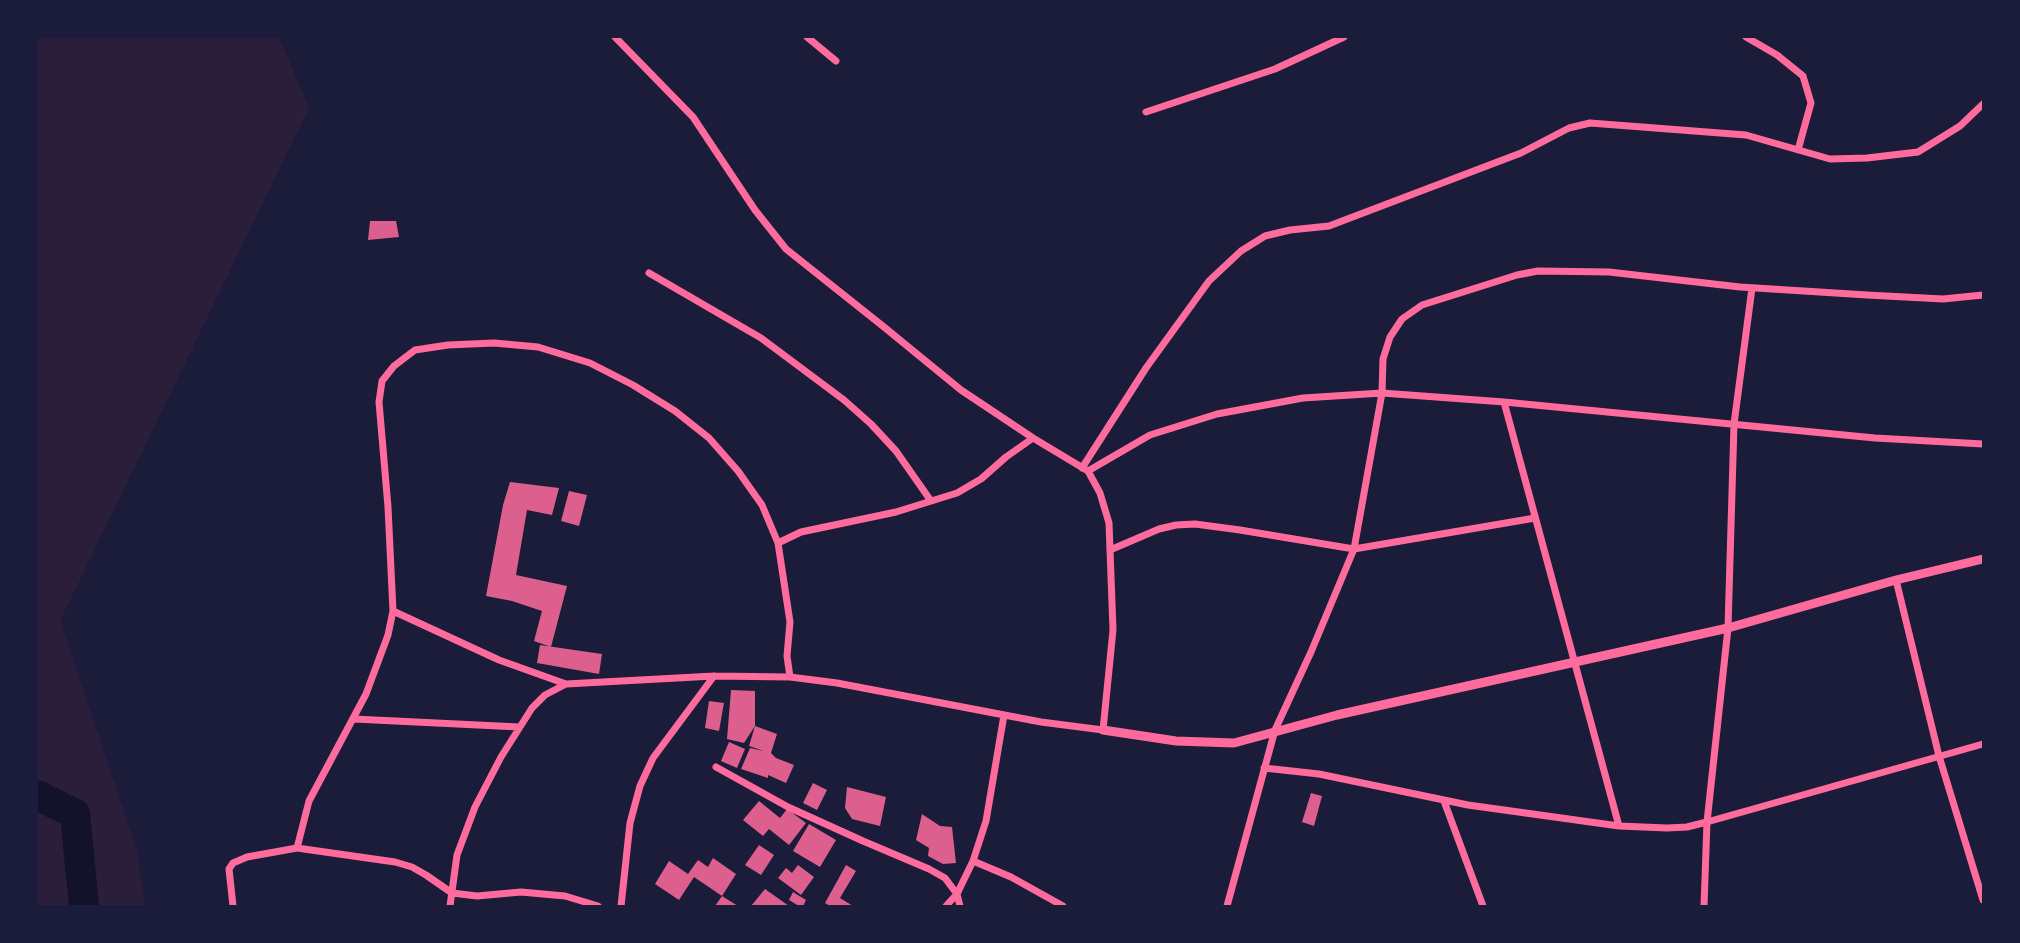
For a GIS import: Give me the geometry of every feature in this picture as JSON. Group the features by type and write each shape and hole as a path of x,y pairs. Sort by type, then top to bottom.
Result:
{"street":[{"path":"615,37 693,117 755,210 786,249 961,390 1085,469 1100,493 1109,523 1113,630 1103,730"},
{"path":"807,37 836,61"},
{"path":"1146,112 1275,69 1344,37"},
{"path":"1746,37 1777,55 1803,76 1811,103 1798,150"},
{"path":"1085,469 1146,368 1209,281 1241,251 1265,236 1329,226 1521,153 1569,128 1590,123 1746,135 1830,159 1867,158 1919,152 1960,126 1983,104"},
{"path":"1227,906 1275,730 1354,549 1381,393 1383,359 1390,337 1402,319 1422,305 1538,271 1609,272 1752,288 1943,299 1983,295"},
{"path":"649,273 761,338 844,400 896,451 931,501"},
{"path":"1704,906 1707,822 1728,628 1734,424 1752,288"},
{"path":"296,848 309,801 366,694 384,646 393,611 379,402 382,381 394,366 415,350 494,343 538,347 601,368 674,411 709,438 738,471 762,505 778,543 790,622 787,656 790,677"},
{"path":"1085,469 1150,435 1217,414 1303,398 1381,393 1504,402 1875,438 1983,444"},
{"path":"1504,402 1619,826"},
{"path":"778,543 801,532 896,512 957,492 981,479 1033,438"},
{"path":"1110,550 1159,529 1176,525 1195,524 1354,549 1535,518"},
{"path":"393,611 499,660 566,684 714,676 790,677 837,683 1004,715 1176,741 1234,743 1254,739 1275,730 1728,628 1896,580 1983,559"},
{"path":"1896,580 1940,756 1983,900"},
{"path":"621,906 630,823 640,786 653,758 714,676"},
{"path":"450,906 457,855 475,807 531,708 545,695 566,684"},
{"path":"946,906 957,894 973,862 986,821 1004,715"},
{"path":"354,719 519,727"},
{"path":"1264,768 1319,774 1444,801 1619,826 1667,828 1707,822 1983,744"},
{"path":"716,767 788,807 946,878 957,894 960,906"},
{"path":"1444,801 1483,906"},
{"path":"233,906 229,869 233,863 247,857 296,848 396,862 412,867 452,892 477,895 521,892 565,896 598,906"},
{"path":"973,862 1011,877 1063,906"}],"shaded area":[{"path":"37,37 279,37 309,108 60,621 137,851 145,906 37,906"}],"building":[{"path":"370,221 396,221 399,237 368,240"},
{"path":"510,482 559,488 552,515 527,510 516,575 567,586 551,647 534,641 542,611 486,596 503,505"},
{"path":"569,491 587,495 579,526 561,521"},
{"path":"540,645 602,654 599,674 537,663"},
{"path":"731,690 755,691 755,726 744,743 727,739"},
{"path":"709,701 724,703 719,731 705,728"},
{"path":"755,726 777,734 771,753 776,758 794,765 786,783 768,775 768,778 741,769 750,748 764,751 749,746"},
{"path":"729,742 745,749 737,768 721,761"},
{"path":"813,783 827,790 817,810 803,803"},
{"path":"847,787 886,797 880,826 852,819 845,808"},
{"path":"1311,793 1322,796 1314,826 1302,822"},
{"path":"759,801 780,818 787,809 806,823 789,845 769,829 763,836 743,820"},
{"path":"922,814 940,826 952,827 956,863 943,864 928,856 929,848 916,840"},
{"path":"809,824 836,840 820,867 793,851"},
{"path":"759,845 774,855 761,875 745,865"},
{"path":"713,858 736,874 722,896 694,877 679,900 655,884 669,861 688,874 698,860 708,867"},
{"path":"798,865 814,877 801,895 778,878 786,868 792,873"},
{"path":"846,865 856,871 840,898 853,906 830,906 825,903"},
{"path":"765,889 789,906 751,906"},
{"path":"793,892 806,900 803,906 789,900"},
{"path":"722,896 738,906 715,906"}],"waterway":[{"path":"37,795 75,814 84,906"}]}
